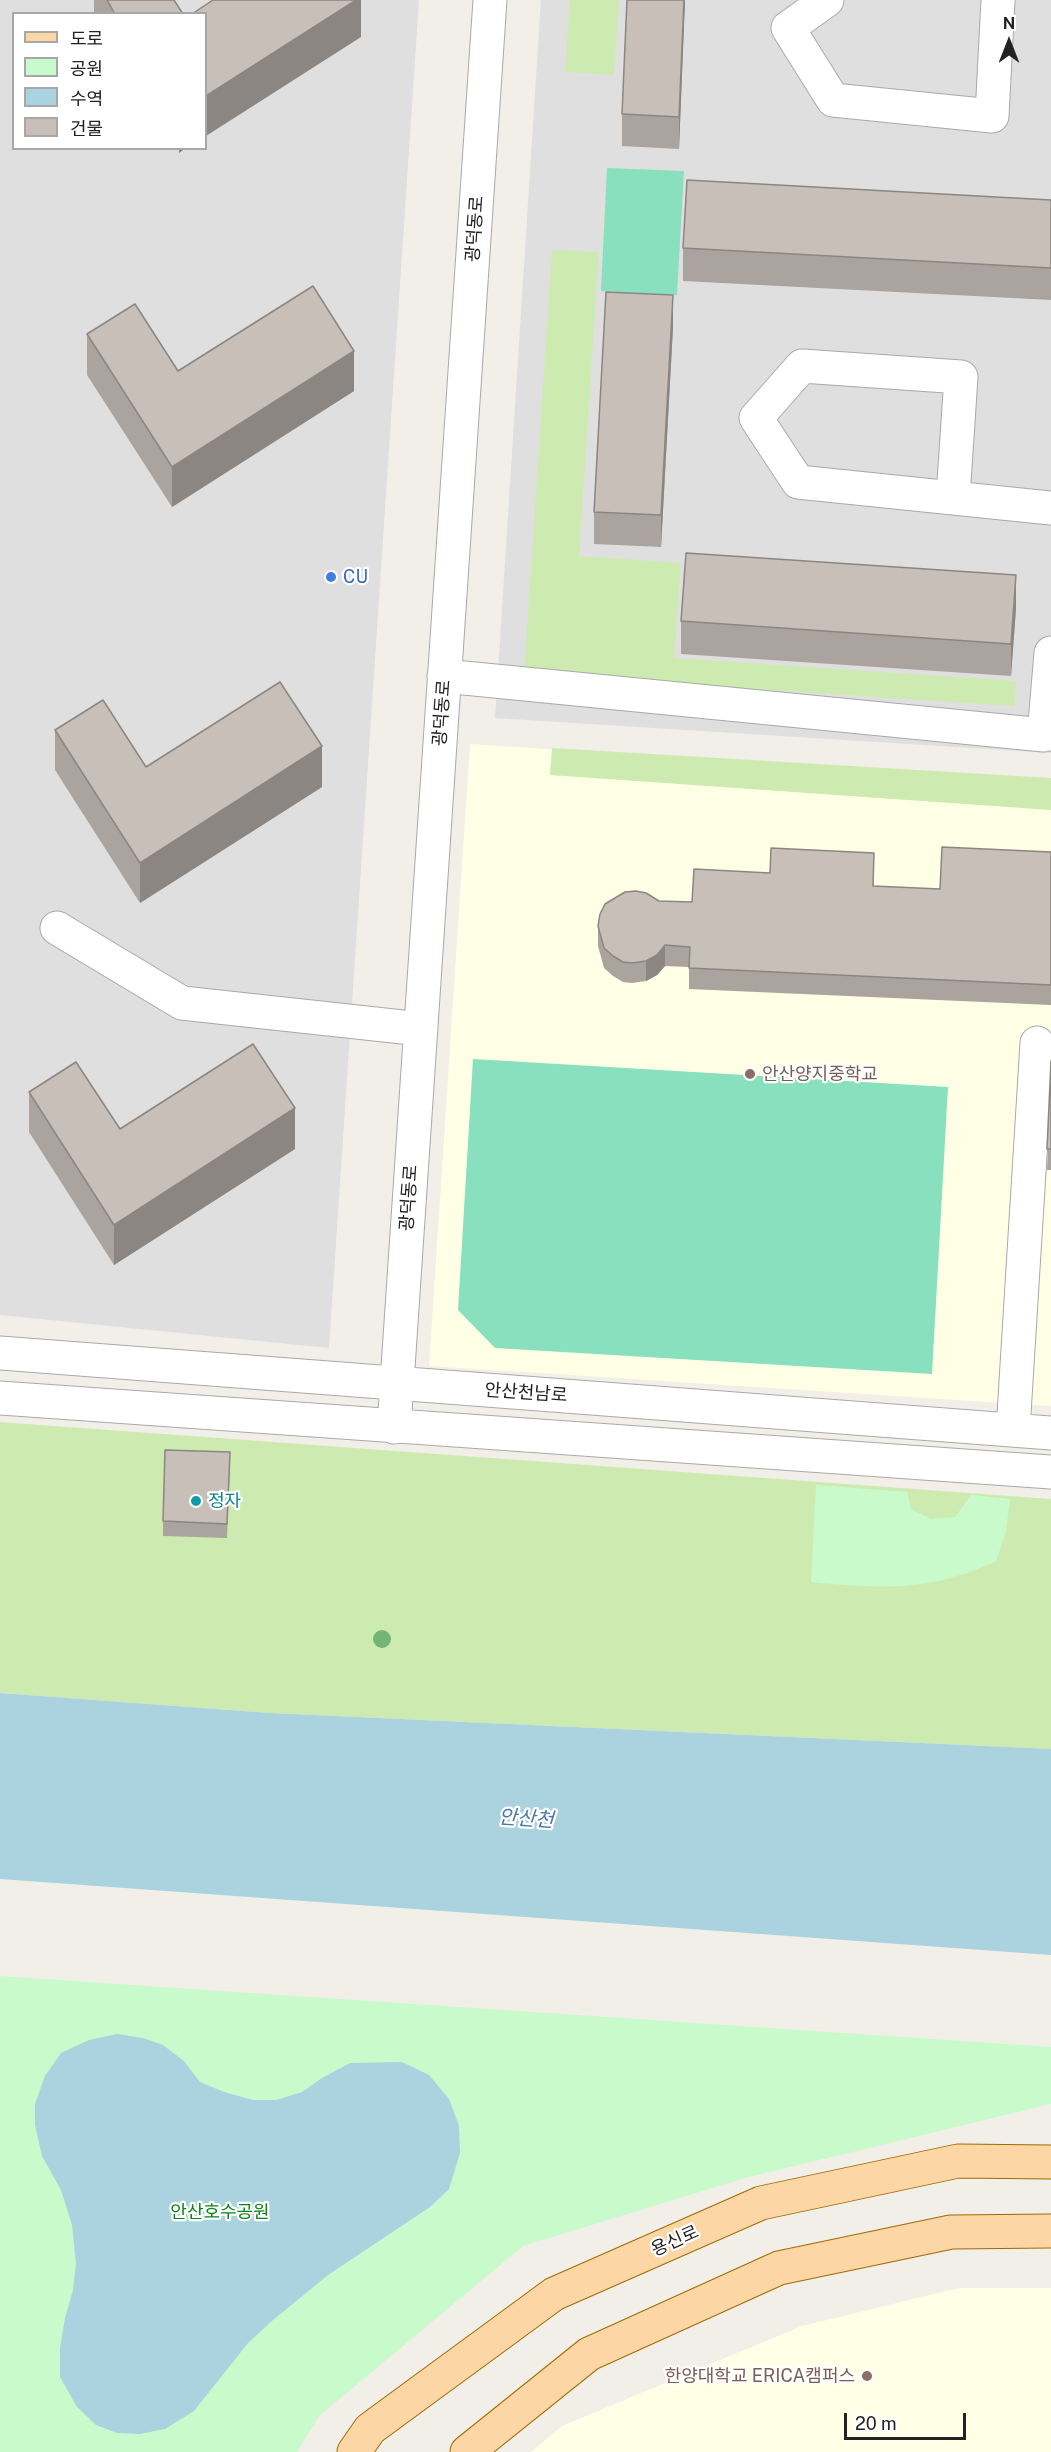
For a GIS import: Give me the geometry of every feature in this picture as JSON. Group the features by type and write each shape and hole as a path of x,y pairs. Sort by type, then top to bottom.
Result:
{"main road":[{"name":"용신로","path":"354,2452 370,2429 554,2294 761,2203 958,2161 1051,2162"},
{"path":"467,2452 589,2354 779,2268 951,2232 1051,2231"}],"street":[{"name":"광덕동로","path":"394,1427 490,0"},
{"path":"827,0 788,28 833,100 992,116 999,0"},
{"path":"953,497 961,377 802,366 756,418 798,482 1051,508"},
{"path":"444,676 1047,735 1051,654"},
{"path":"57,928 182,1003 421,1029"},
{"path":"1012,1430 1037,1043"},
{"name":"안산천남로","path":"0,1353 1051,1433"},
{"path":"0,1398 1051,1472"}],"shaded area":[{"path":"0,0 419,0 329,1348 0,1315"},
{"path":"541,0 1051,0 1051,753 495,718"},
{"name":"안산양지중학교","path":"470,744 1051,782 1051,1406 429,1366"},
{"name":"한양대학교 ERICA캠퍼스","path":"959,2288 1051,2288 1051,2452 531,2452 562,2426 802,2326"}],"green space":[{"path":"570,0 619,0 614,75 565,72"},
{"path":"607,168 684,171 677,295 601,291"},
{"path":"552,250 599,252 579,556 681,563 674,658 1016,681 1014,706 524,674"},
{"path":"552,748 1051,778 1051,810 550,775"},
{"path":"473,1059 948,1087 932,1374 495,1348 458,1310"},
{"path":"0,1422 1051,1499 1051,1749 270,1713 0,1693"},
{"path":"816,1485 907,1492 911,1509 931,1519 955,1517 971,1495 1010,1499 1006,1532 996,1561 949,1578 905,1586 883,1587 811,1582"},
{"name":"안산호수공원","path":"0,1976 1051,2047 1051,2104 745,2178 523,2246 319,2416 297,2452 0,2452"}],"water":[{"name":"안산천","path":"0,1693 270,1713 1051,1749 1051,1955 0,1879"},
{"path":"117,2034 143,2038 163,2045 184,2061 200,2082 253,2100 276,2100 302,2092 350,2063 402,2062 429,2075 449,2099 459,2126 460,2153 449,2189 430,2207 328,2275 273,2320 248,2343 194,2411 165,2429 140,2434 117,2433 96,2425 77,2407 60,2377 60,2348 73,2290 76,2263 72,2225 61,2190 42,2156 35,2125 35,2104 45,2076 61,2053 89,2040"}],"building":[{"path":"107,0 174,0 182,12 114,12"},
{"path":"213,0 356,0 207,95 207,12 195,12"},
{"path":"627,0 684,0 679,117 622,114"},
{"path":"687,180 1051,200 1051,268 683,248"},
{"path":"313,286 354,351 172,467 87,334 135,304 178,371"},
{"path":"606,292 673,295 661,515 594,512"},
{"path":"686,553 1016,575 1011,644 681,621"},
{"path":"280,682 322,746 140,863 55,730 103,700 146,767"},
{"path":"942,847 1051,852 1051,985 689,968 690,947 665,945 657,955 646,961 623,962 604,948 598,926 605,904 625,892 646,893 659,901 692,902 694,869 770,873 771,848 874,853 873,886 940,889"},
{"path":"253,1044 295,1108 114,1225 29,1092 76,1062 120,1129"},
{"path":"1051,1061 1051,1149 1047,1149"},
{"name":"정자","path":"165,1450 230,1452 227,1524 163,1521"}],"place":[{"name":"CU","path":"331,577"},
{"name":"안산양지중학교","path":"750,1074"},
{"name":"정자","path":"196,1501"},
{"name":"한양대학교 ERICA캠퍼스","path":"867,2376"}]}
